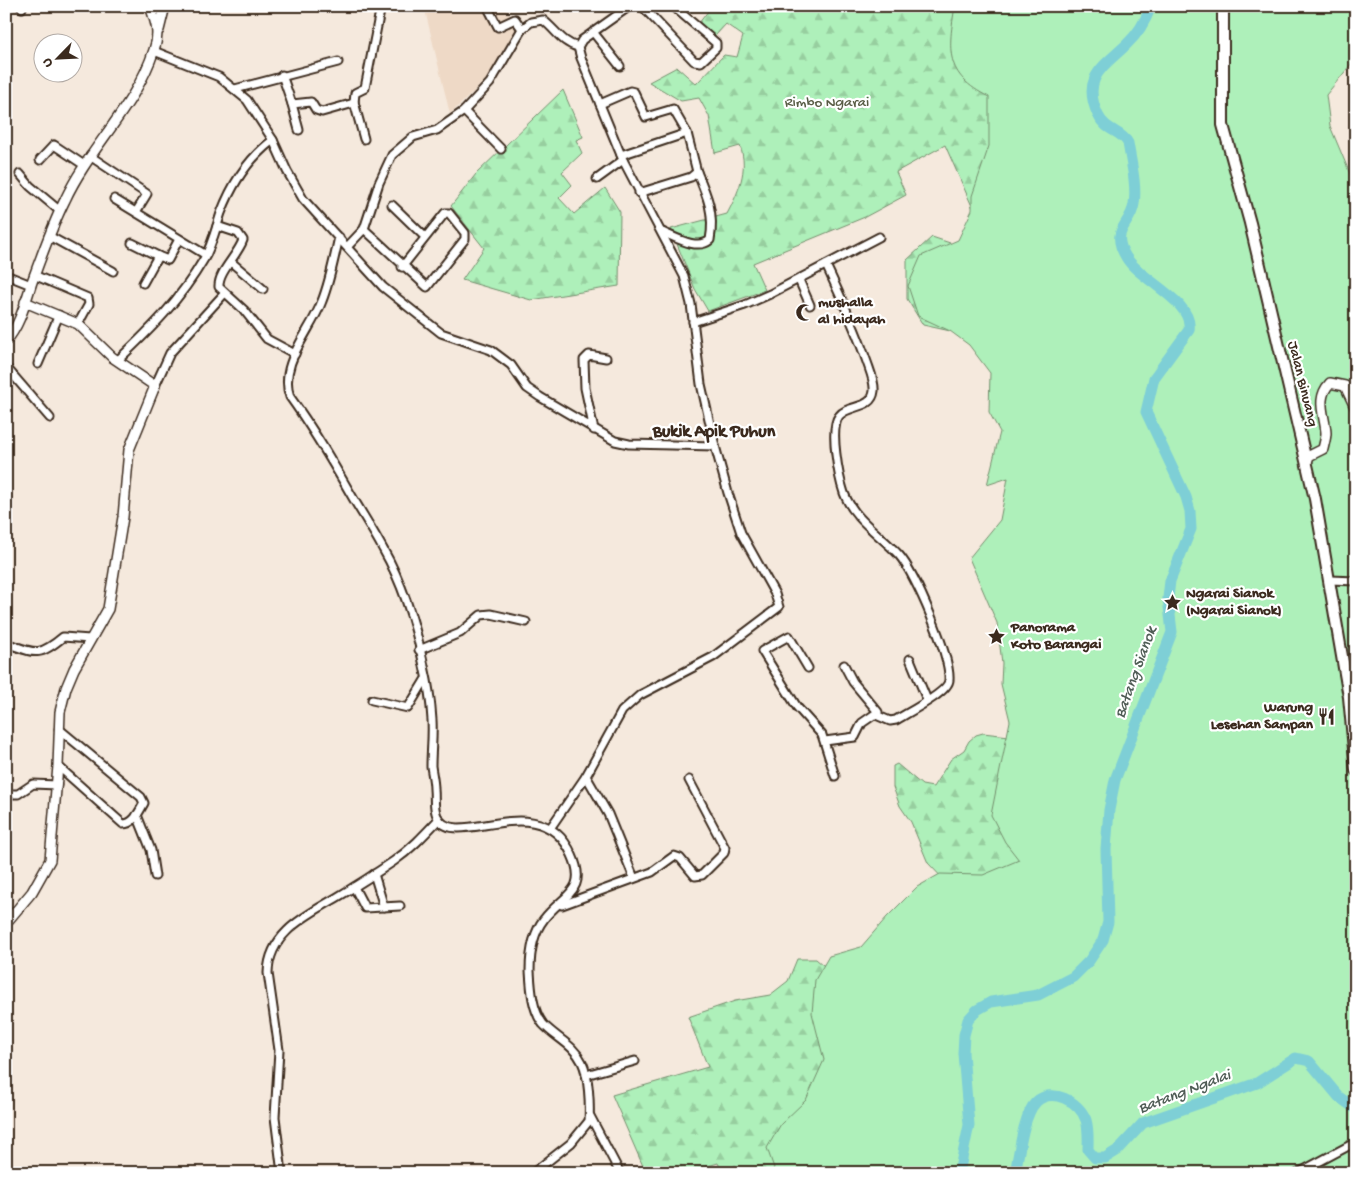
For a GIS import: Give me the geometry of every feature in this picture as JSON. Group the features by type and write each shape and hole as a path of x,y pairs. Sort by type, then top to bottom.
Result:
{"main road":[{"name":"Jalan Binuang","path":"1223,6 1223,125 1250,223 1292,408 1307,462 1330,580 1349,697 1356,770"}],"street":[{"path":"150,6 158,30"},
{"path":"6,341 25,302 60,211 84,165 125,107 144,74 154,51 158,30 166,6"},
{"path":"364,139 354,102 355,93 365,88 381,6"},
{"path":"487,6 498,27 515,19 522,29"},
{"path":"578,47 582,40 630,6"},
{"path":"642,6 698,63 717,45 715,40 682,9 673,6"},
{"path":"348,246 364,229 379,183 392,155 413,137 437,130 464,111 490,83 522,29 531,22 543,20 569,45 578,47"},
{"path":"593,32 620,66"},
{"path":"552,827 586,776 622,711 629,704 640,695 713,657 779,607 775,594 741,534 714,446 701,384 693,322 684,276 622,158 578,47"},
{"path":"154,51 205,70 234,89 256,112 273,140 294,186 383,287 421,318 449,337 464,340 491,350 511,365 528,388 614,441 629,444 714,446"},
{"path":"234,89 338,62"},
{"path":"282,75 299,130"},
{"path":"600,104 630,91 634,92 646,117 673,109 687,133 697,172 711,208 712,228 710,240 700,244 692,243 662,232"},
{"path":"292,104 310,102 316,110 322,112 354,102"},
{"path":"464,111 501,149"},
{"path":"597,179 622,158 687,133"},
{"path":"118,360 170,310 206,255 231,191 247,163 258,151 273,140"},
{"path":"40,160 54,145 84,165"},
{"path":"90,156 147,194 136,212"},
{"path":"639,193 691,177 697,172"},
{"path":"20,174 30,186 60,211"},
{"path":"114,199 206,255"},
{"path":"392,205 425,236"},
{"path":"364,229 402,266 424,286 430,286 466,236 447,212 425,236 402,266"},
{"path":"217,226 238,233 242,240 231,262 218,281 219,287 224,294 244,310 273,343 295,354"},
{"path":"49,236 113,271"},
{"path":"693,322 746,305 799,280 879,237"},
{"path":"339,238 322,303 295,354 287,381 290,397 326,449 384,550 402,591 426,679 432,722 431,768 434,808 438,820 456,828 493,825 518,820 552,827 572,856 577,879 571,895 555,908 539,928 531,955 534,1004 543,1024 574,1049 582,1061 586,1075 590,1115 589,1120 579,1135 534,1173"},
{"path":"132,242 168,260 179,239"},
{"path":"143,282 158,256"},
{"path":"231,262 263,289"},
{"path":"826,265 855,327 874,386 871,399 867,404 846,411 836,421 834,438 844,493 858,516 898,554 915,578 942,647 950,677 947,687 896,720 890,721 876,715"},
{"path":"6,275 31,285"},
{"path":"34,275 88,298 90,304 78,324"},
{"path":"799,280 810,305"},
{"path":"6,923 32,892 46,871 52,850 59,729 66,688 90,638 108,609 111,598 116,546 123,517 129,450 170,353 224,294"},
{"path":"25,302 78,324 118,360 155,386"},
{"path":"38,364 59,315"},
{"path":"594,430 585,388 584,360 589,355 606,358"},
{"path":"6,367 50,418"},
{"path":"1307,462 1309,456 1323,449 1326,433 1321,410 1325,388 1330,383 1345,386 1356,408"},
{"path":"1330,580 1356,581"},
{"path":"419,650 460,633 481,615 491,614 526,622"},
{"path":"808,668 788,636 762,651 796,707 819,729 825,741 835,776"},
{"path":"6,643 32,652 40,652 50,649 63,637 90,638"},
{"path":"910,658 927,700"},
{"path":"844,665 852,682 876,709 876,715"},
{"path":"372,700 408,708 426,679"},
{"path":"825,741 855,737 862,723 876,715"},
{"path":"58,766 120,823 128,824 137,815 144,803 142,798 59,729"},
{"path":"586,776 608,814 634,878"},
{"path":"555,908 652,872 674,856 680,858 698,877 724,853 723,844 689,780"},
{"path":"6,794 18,794 33,784 56,785"},
{"path":"137,815 150,850 155,876"},
{"path":"282,1173 275,1117 279,1050 268,960 273,949 292,925 374,874 417,843 438,820"},
{"path":"374,874 384,907"},
{"path":"354,887 365,908 400,906"},
{"path":"586,1075 635,1060"},
{"path":"590,1115 619,1171"},
{"path":"1298,1173 1356,1142"}],"shaded area":[{"path":"424,6 503,6 518,26 490,76 450,114"}],"green space":[{"name":"Rimbo Ngarai","path":"712,6 1031,6 1085,751 849,1173 723,1173 718,1163 685,1173 646,1173 612,1095 708,1067 688,1017 735,1001 770,995 788,981 797,959 816,959 823,965 863,963 948,884 928,863 911,822 900,806 893,787 893,766 897,764 922,785 933,787 951,759 964,750 969,741 976,735 983,733 1018,737 1017,537 1002,392 988,361 955,332 923,325 907,299 907,260 932,237 956,245 975,213 945,145 896,172 906,195 865,217 753,263 765,290 708,311 695,289 671,229 727,214 735,198 743,173 740,146 715,153 709,116 699,98 681,101 649,82 677,67 696,84 724,55 737,57 743,36 726,24 715,36 699,23"},
{"name":"Ngarai Sianok (Ngarai Sianok)","path":"955,6 1356,6 1356,58 1326,95 1330,126 1356,188 1356,1173 770,1173 774,1168 767,1148 781,1124 806,1100 824,1060 812,1013 815,980 829,956 861,947 917,887 940,874 983,875 1019,860 1005,842 991,815 1010,721 1001,684 1002,663 997,623 969,558 1000,520 1008,478 987,485 1000,432 989,412 990,373 969,345 950,331 918,316 908,286 921,256 958,240 972,210 972,196 989,146 989,97 974,89 964,80 952,60 951,36"},
{"path":"563,90 583,137 576,140 582,153 562,172 572,185 559,198 574,214 605,188 620,212 619,286 531,300 462,280 484,248 451,206 476,174"}],"waterway":[{"name":"Batang Sianok","path":"959,1173 969,1125 963,1053 964,1035 968,1020 977,1010 991,1002 1038,995 1073,977 1089,961 1103,940 1108,922 1106,849 1109,810 1115,780 1172,632 1168,598 1170,581 1191,529 1190,511 1186,497 1146,412 1154,378 1189,330 1188,319 1175,300 1133,266 1121,248 1120,234 1132,211 1135,197 1128,143 1101,121 1093,102 1092,92 1093,82 1097,74 1134,37 1144,22 1151,6"},
{"name":"Batang Ngalai","path":"1015,1173 1028,1116 1036,1102 1050,1096 1064,1098 1082,1113 1088,1128 1088,1150 1095,1158 1105,1158 1118,1150 1143,1123 1257,1083 1296,1058 1309,1061 1339,1097 1356,1109"}],"place":[{"name":"mushalla al hidayah","path":"804,312"},
{"name":"Ngarai Sianok (Ngarai Sianok)","path":"1172,603"},
{"name":"Panorama Koto Barangai","path":"997,637"},
{"name":"Warung Lesehan Sampan","path":"1327,717"}],"district":[{"name":"Bukik Apik Puhun","path":"714,432"}]}
